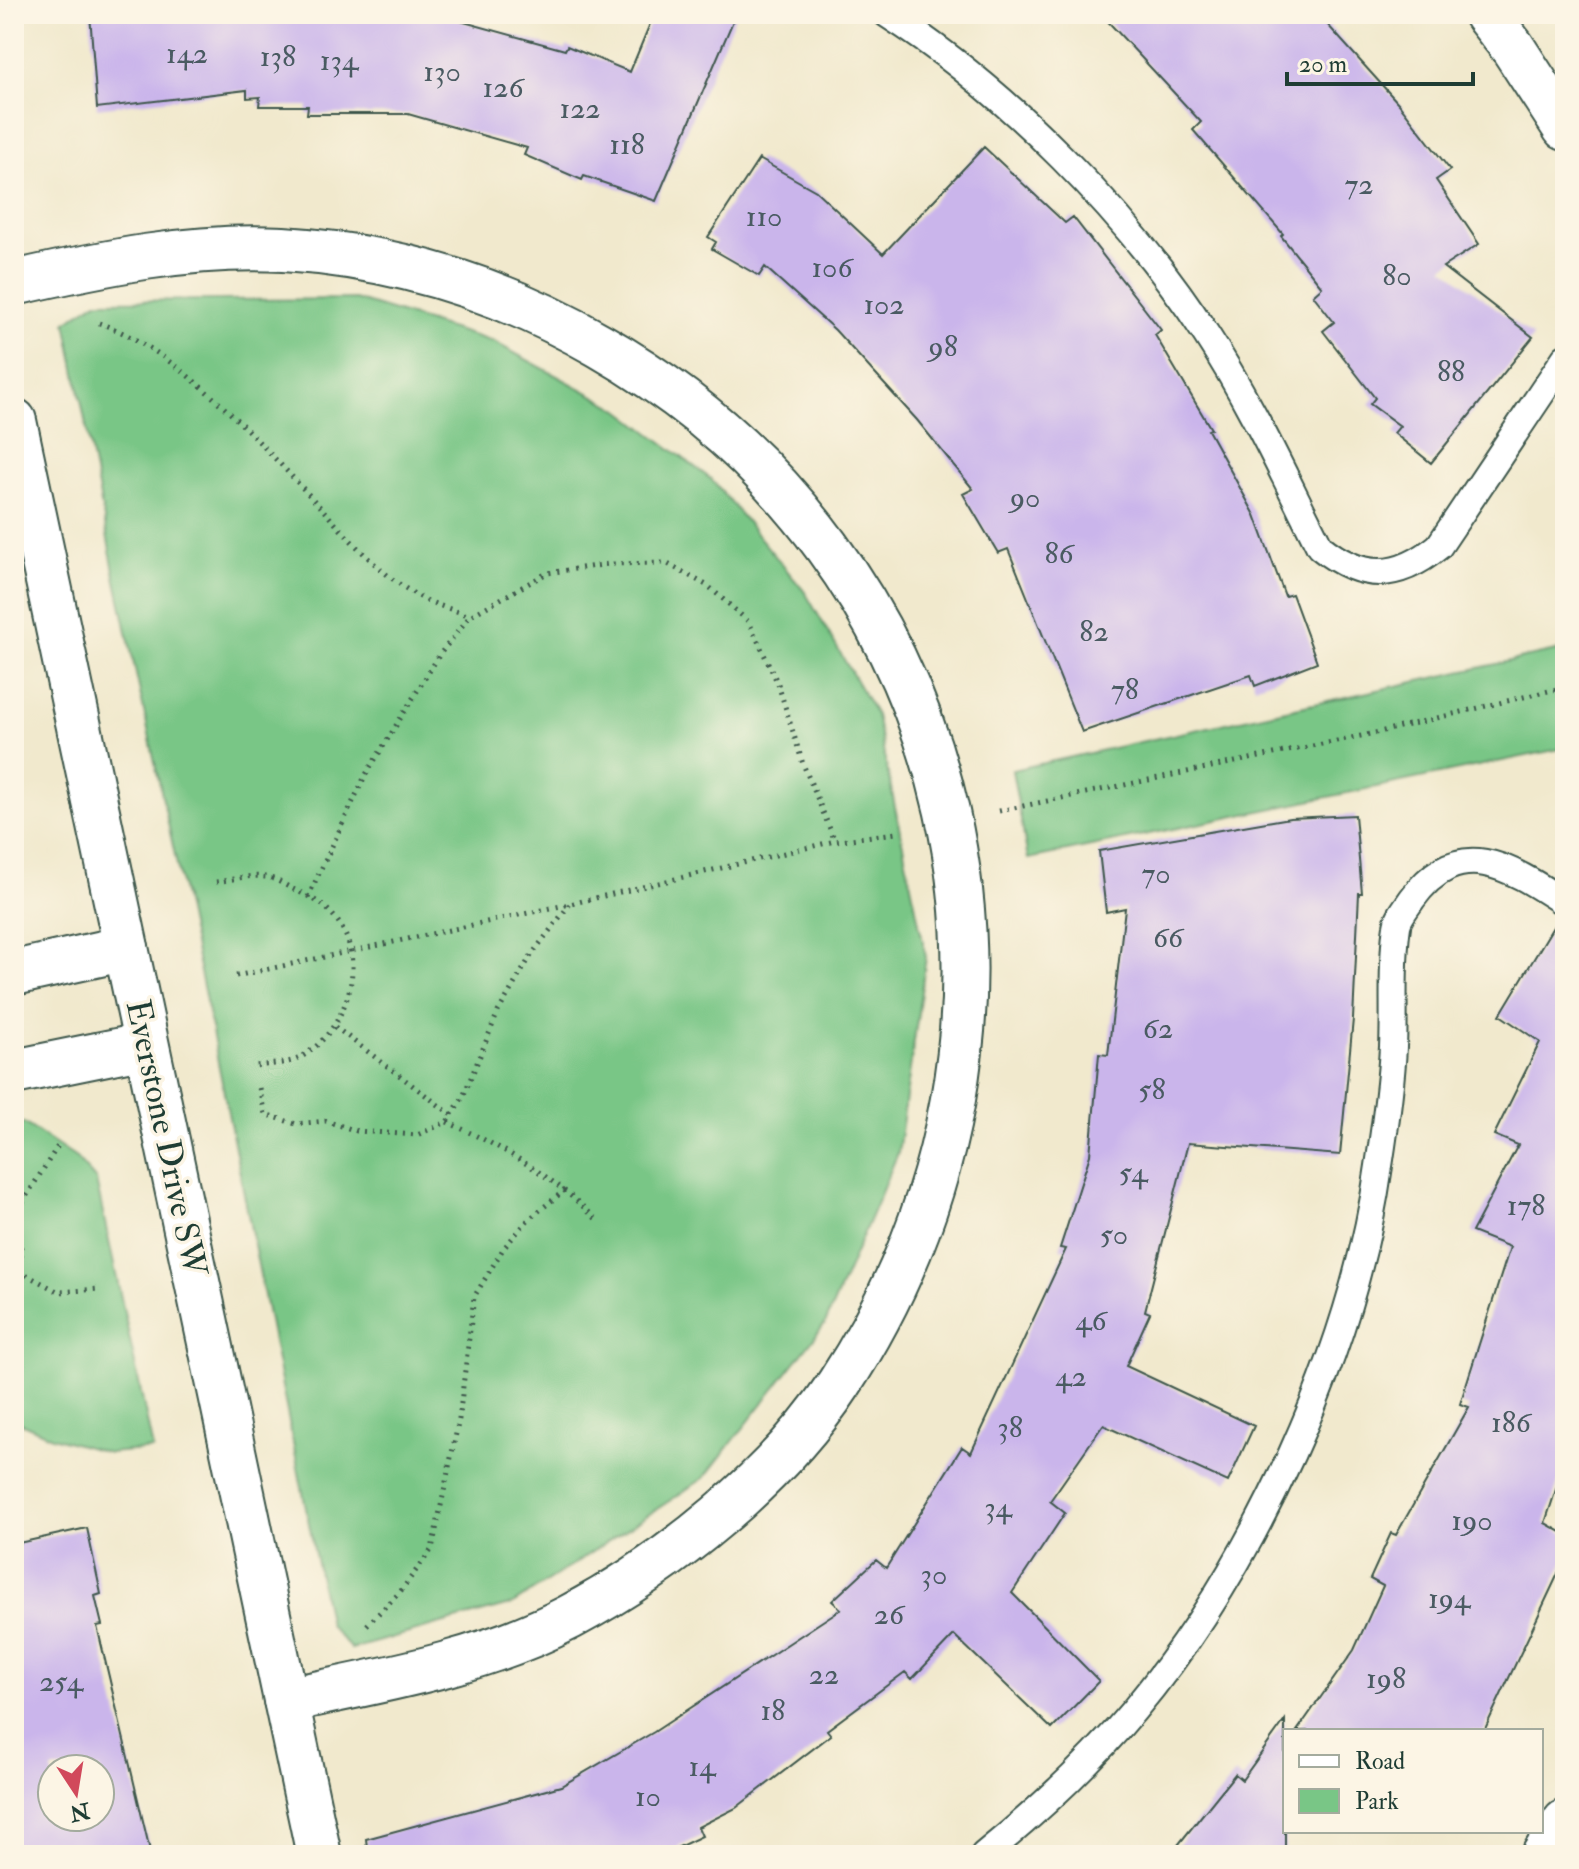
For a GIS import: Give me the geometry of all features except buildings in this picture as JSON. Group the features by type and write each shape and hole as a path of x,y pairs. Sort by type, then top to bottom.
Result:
{"street":[{"path":"1486,14 1513,48 1565,128"},
{"path":"14,283 122,260 212,249 283,249 369,259 514,299 638,367 712,420 817,529 851,582 909,691 950,821 964,923 966,1008 959,1079 941,1155 908,1251 880,1313 837,1388 780,1455 706,1528 631,1581 564,1620 462,1660 286,1700"},
{"name":"Everstone Drive SW","path":"14,421 319,1855"},
{"path":"14,973 126,948"},
{"path":"14,1072 146,1045"},
{"path":"1544,1855 1565,1822"}],"lane":[{"path":"887,14 977,81 1098,195 1207,334 1320,547 1352,568 1371,573 1396,571 1420,562 1439,546 1565,358"},
{"path":"984,1855 1065,1784 1135,1709 1201,1617 1267,1504 1303,1434 1344,1314 1374,1205 1393,1050 1397,923 1432,876 1461,861 1516,871 1565,903"}],"path":[{"path":"97,323 131,334 167,359 268,451 364,555 422,598 470,616"},
{"path":"308,897 365,776 440,654 470,616 547,573 609,564 666,563 708,586 749,622 778,684 803,764 835,841"},
{"path":"236,976 570,904 835,841 888,835 1375,733 1565,687"},
{"path":"216,882 265,877 308,897 331,912 345,936 353,970 342,1018 335,1027 301,1058 255,1066"},
{"path":"259,1088 265,1114 296,1124 326,1121 357,1131 417,1135 447,1122 498,1012 532,954 570,904"},
{"path":"335,1027 452,1115"},
{"path":"447,1122 497,1145 566,1189 596,1219"},
{"path":"14,1216 59,1144"},
{"path":"365,1628 400,1592 432,1549 459,1419 474,1297 503,1249 528,1220 566,1189"},
{"path":"14,1232 21,1247 19,1271 14,1278"},
{"path":"19,1271 59,1292 99,1289"}],"green space":[{"path":"355,299 494,342 617,408 712,480 805,592 876,715 926,957 898,1153 825,1324 704,1478 513,1604 351,1649 329,1625 204,991 115,576 66,322 97,301"},
{"path":"1565,649 1565,748 1028,859 1012,770"},
{"path":"24,1123 76,1158 96,1180 153,1449 109,1453 52,1437 14,1420 14,1124"}]}
